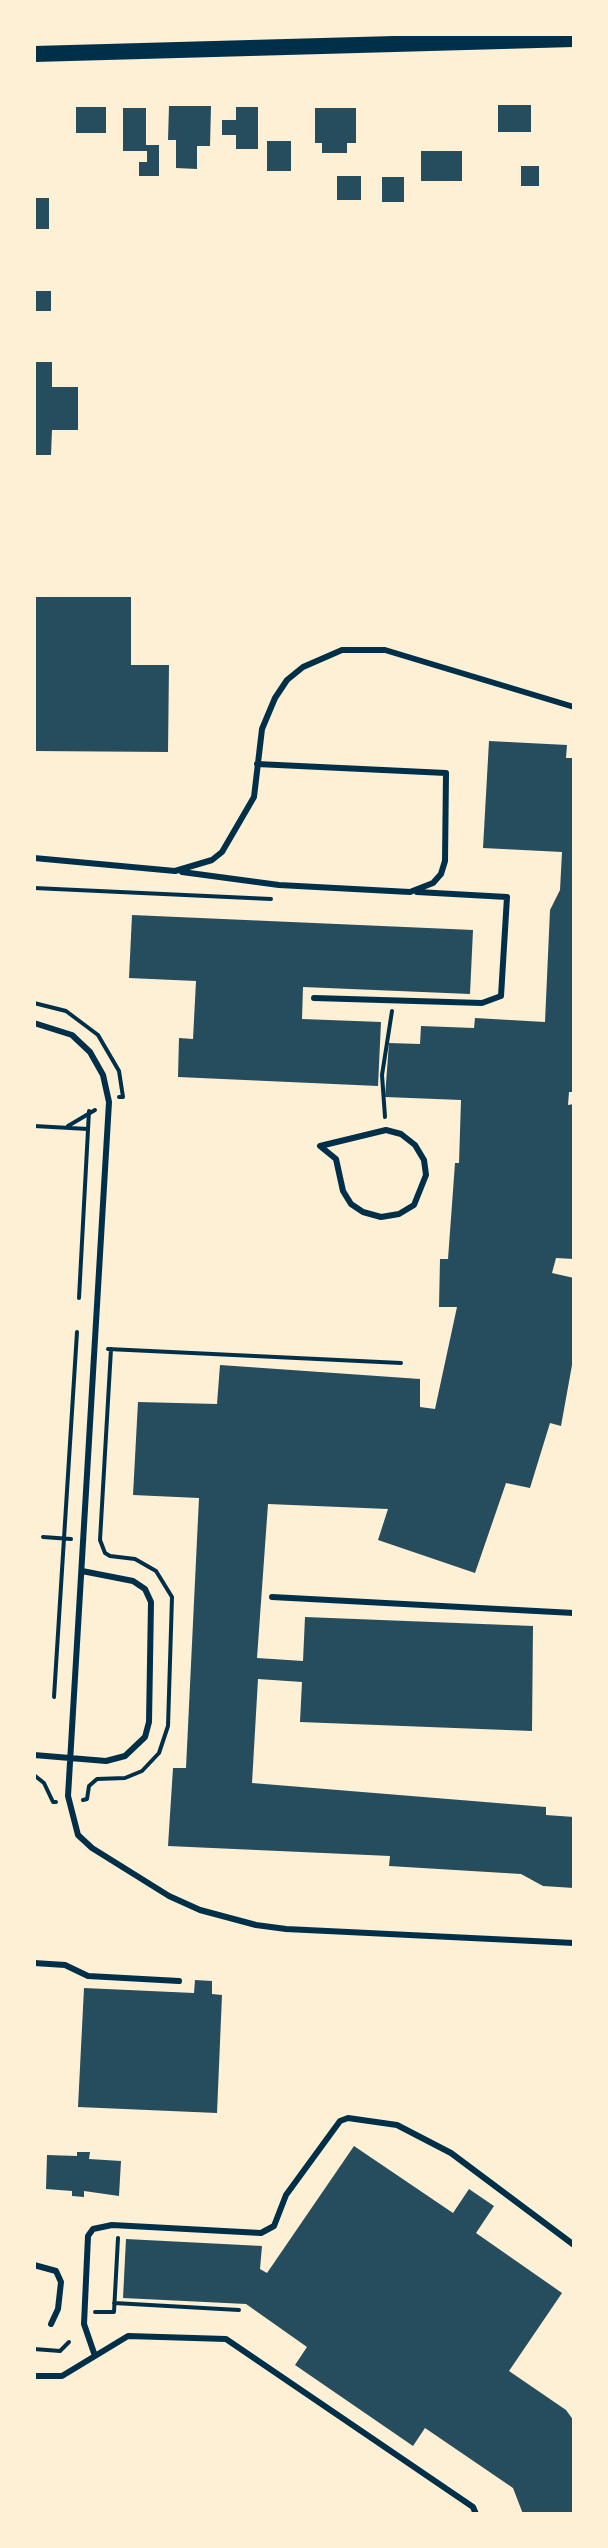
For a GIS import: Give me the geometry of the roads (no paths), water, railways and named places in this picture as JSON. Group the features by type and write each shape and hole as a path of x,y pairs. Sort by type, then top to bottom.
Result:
{"main road":[{"path":"34,54 574,39"}],"lane":[{"path":"175,871 200,866 222,852 254,797 262,729 287,680 313,662 342,650 385,650 574,707"},
{"path":"257,764 446,773 445,861 441,874 433,883 410,892"},
{"path":"34,858 175,871 279,885 507,897 501,996 482,1003 314,998"},
{"path":"34,1023 72,1035 90,1052 103,1075 109,1102 73,1758 68,1796 78,1835 92,1848 169,1896 200,1910 286,1929 574,1943"},
{"path":"386,1130 401,1134 415,1145 424,1160 426,1175 414,1205 399,1214 381,1217 363,1212 351,1204 343,1191 336,1159 320,1146 386,1130"},
{"path":"34,1755 106,1761 125,1756 145,1737 149,1722 151,1602 145,1589 133,1581 82,1571"},
{"path":"272,1597 574,1613"},
{"path":"34,1963 65,1965 88,1976 179,1981"},
{"path":"95,2356 84,2324 88,2236 93,2229 112,2225 261,2233 274,2226 286,2195 340,2121 348,2118 397,2125 451,2153 574,2245"},
{"path":"34,2265 56,2271 61,2282 58,2309 51,2324"},
{"path":"34,2376 62,2376 128,2336 226,2339 473,2507 476,2514"}]}
